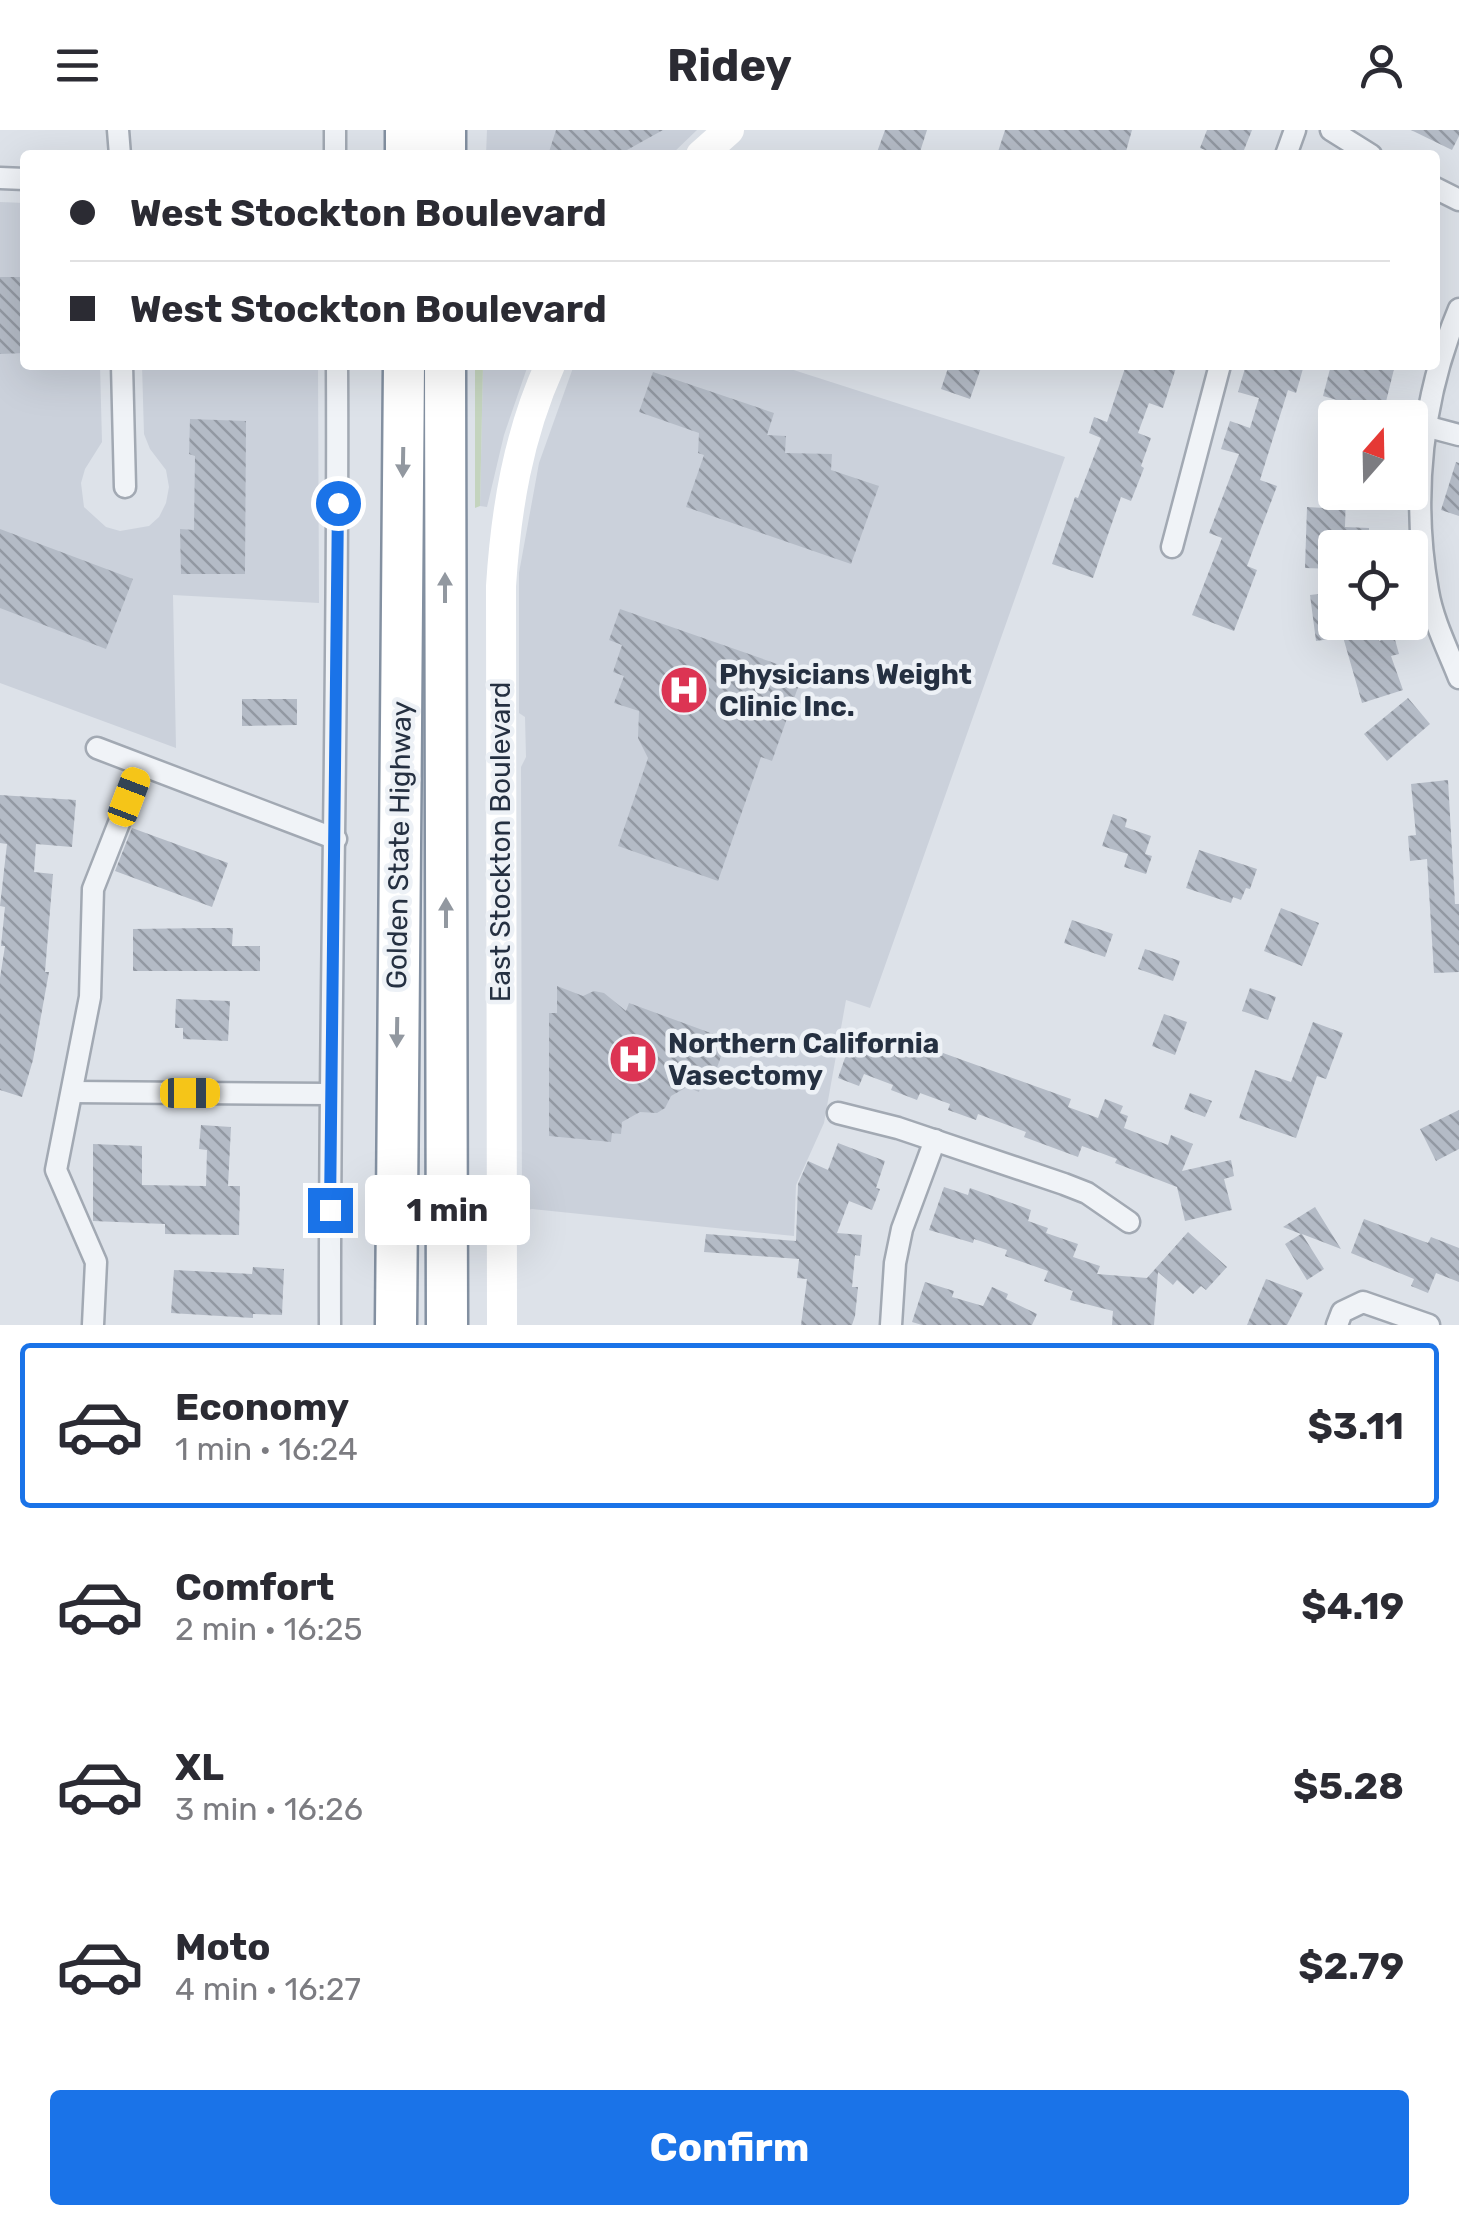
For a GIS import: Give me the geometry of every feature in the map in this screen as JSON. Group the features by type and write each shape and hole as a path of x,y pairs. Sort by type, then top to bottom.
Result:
{"highway":[{"name":"Golden State Highway","path":"396,1325 404,370"},
{"name":"Golden State Highway","path":"445,370 447,1325"}],"street":[{"path":"706,150 729,130"},
{"path":"1330,130 1363,150"},
{"path":"1440,364 1459,309"},
{"path":"122,370 125,487"},
{"path":"330,1325 337,370"},
{"name":"East Stockton Boulevard","path":"502,1325 501,586 504,534 514,477 524,434 548,370"},
{"path":"1172,547 1219,370"},
{"path":"1428,412 1438,370"},
{"path":"1428,427 1459,435"},
{"path":"1420,510 1428,593 1459,678"},
{"path":"96,748 336,839"},
{"path":"93,1325 96,1262 56,1170 90,998 93,889 141,767"},
{"path":"72,1092 329,1094"},
{"path":"838,1114 934,1140 1086,1193 1129,1222"},
{"path":"891,1325 895,1263 902,1229 934,1140"},
{"path":"1337,1325 1342,1312 1363,1302 1428,1325"}],"shaded area":[{"path":"487,130 697,130 676,150 486,150"},
{"path":"0,202 20,203 20,370 100,370 102,442 81,483 84,507 106,527 120,531 149,526 166,503 166,470 144,434 142,370 318,370 319,603 173,595 176,748 0,683"},
{"path":"483,370 526,370 504,435 487,507 480,506"},
{"path":"572,370 794,370 1065,457 870,1008 846,1000 824,1123 796,1185 794,1236 522,1211 521,767 526,757 525,717 519,713 519,573 539,463"}],"green space":[{"path":"475,370 483,370 480,506 475,508"}],"building":[{"path":"556,130 663,130 627,150 550,150"},
{"path":"885,130 927,130 921,150 878,150"},
{"path":"1005,130 1132,130 1126,150 999,150"},
{"path":"1207,130 1252,130 1244,150 1200,148"},
{"path":"1411,130 1459,130 1459,136 1452,150"},
{"path":"0,277 20,277 20,353 0,354"},
{"path":"947,370 980,370 970,399 941,389"},
{"path":"1124,370 1175,370 1163,408 1149,403 1138,433 1151,438 1141,466 1144,468 1131,501 1121,497 1093,578 1052,564 1101,438 1089,433 1094,417 1107,422"},
{"path":"1245,370 1303,370 1296,393 1288,390 1260,480 1277,486 1247,566 1257,570 1234,631 1192,615 1222,538 1209,533 1239,454 1221,449 1230,421 1250,428 1259,398 1238,392"},
{"path":"1330,370 1394,370 1386,400 1337,400 1323,396"},
{"path":"653,372 774,413 767,435 786,436 785,453 832,454 831,470 879,486 851,564 686,507 704,455 698,453 699,433 639,412"},
{"path":"190,419 246,421 245,574 181,574 180,529 194,530 195,456 189,454"},
{"path":"1456,462 1459,463 1459,516 1441,510"},
{"path":"1307,507 1345,510 1345,527 1369,530 1318,530 1318,568 1305,568"},
{"path":"0,529 133,579 106,649 0,608"},
{"path":"1318,594 1318,640 1323,640 1316,641 1310,595"},
{"path":"620,609 803,673 772,761 761,757 718,881 618,846 648,758 638,738 639,711 614,703 624,676 613,672 622,645 609,640"},
{"path":"1344,640 1395,640 1399,654 1391,656 1403,690 1362,703"},
{"path":"1408,698 1430,724 1387,761 1364,734"},
{"path":"242,699 297,699 297,725 242,726"},
{"path":"1448,780 1455,904 1459,904 1459,972 1434,973 1427,859 1410,861 1408,836 1416,835 1411,784"},
{"path":"0,795 76,800 72,847 36,844 34,872 53,874 45,972 49,972 22,1097 0,1090 0,978 5,907 0,906 7,844 0,843"},
{"path":"1113,814 1127,819 1125,827 1151,836 1145,854 1152,856 1146,874 1124,867 1128,854 1102,846"},
{"path":"132,828 228,863 212,907 115,871"},
{"path":"1199,850 1257,869 1241,900 1233,897 1231,903 1186,888"},
{"path":"1281,908 1319,923 1302,966 1264,951"},
{"path":"1072,920 1113,934 1105,957 1064,943"},
{"path":"233,928 232,946 260,946 260,971 133,971 133,929"},
{"path":"1145,949 1180,961 1173,981 1138,969"},
{"path":"557,986 583,996 594,991 604,993 626,1011 629,1003 727,1039 711,1085 702,1082 699,1092 687,1087 671,1096 657,1113 640,1112 622,1122 621,1134 612,1133 611,1142 549,1136 549,1013 557,1013"},
{"path":"1250,988 1276,997 1268,1020 1242,1011"},
{"path":"176,999 230,1001 228,1041 183,1039 183,1028 175,1028"},
{"path":"1164,1014 1187,1022 1175,1055 1152,1046"},
{"path":"1313,1022 1343,1033 1326,1079 1317,1076 1296,1138 1239,1118 1255,1070 1291,1082"},
{"path":"849,1034 884,1047 888,1037 942,1056 943,1053 1071,1099 1068,1107 1098,1118 1105,1099 1123,1106 1120,1113 1128,1116 1124,1128 1168,1145 1171,1135 1193,1144 1182,1171 1231,1160 1234,1176 1224,1179 1232,1210 1185,1221 1177,1187 1115,1163 1117,1159 1082,1146 1078,1157 978,1114 976,1120 948,1110 950,1104 920,1093 917,1100 891,1090 893,1085 864,1074 859,1086 838,1078"},
{"path":"1190,1093 1212,1101 1205,1117 1184,1109"},
{"path":"1459,1110 1459,1149 1436,1161 1420,1129"},
{"path":"201,1125 231,1127 228,1186 240,1186 239,1235 165,1234 165,1224 93,1221 93,1144 142,1146 142,1185 206,1186 207,1150 199,1149"},
{"path":"838,1143 885,1161 872,1210 849,1201 837,1233 862,1235 860,1256 855,1255 852,1287 858,1287 855,1316 852,1325 801,1325 807,1279 797,1278 799,1259 704,1252 706,1234 796,1241 798,1184 808,1161 828,1170"},
{"path":"944,1187 968,1195 970,1188 1031,1210 1028,1221 1048,1228 1046,1233 1078,1244 1073,1257 1100,1266 1097,1274 1147,1278 1188,1232 1227,1267 1206,1290 1201,1286 1193,1294 1177,1280 1173,1285 1158,1272 1154,1325 1112,1325 1113,1311 1070,1300 1073,1291 1044,1281 1048,1271 1005,1256 1007,1250 929,1230"},
{"path":"1315,1207 1341,1249 1302,1234 1324,1269 1307,1280 1285,1244 1301,1234 1283,1227"},
{"path":"1364,1219 1428,1243 1431,1237 1459,1248 1459,1282 1436,1273 1428,1293 1411,1286 1414,1279 1351,1253"},
{"path":"253,1267 284,1269 282,1315 253,1314 253,1318 171,1313 174,1270 252,1274"},
{"path":"1266,1279 1303,1293 1287,1325 1247,1325"},
{"path":"925,1282 954,1291 952,1297 983,1306 992,1287 1008,1294 1006,1299 1037,1314 1032,1325 922,1325 912,1322"}],"place":[{"name":"Physicians Weight Clinic Inc.","path":"684,690"},
{"name":"Northern California Vasectomy","path":"633,1059"}],"route":[{"path":"330,1210 338,503"}]}
